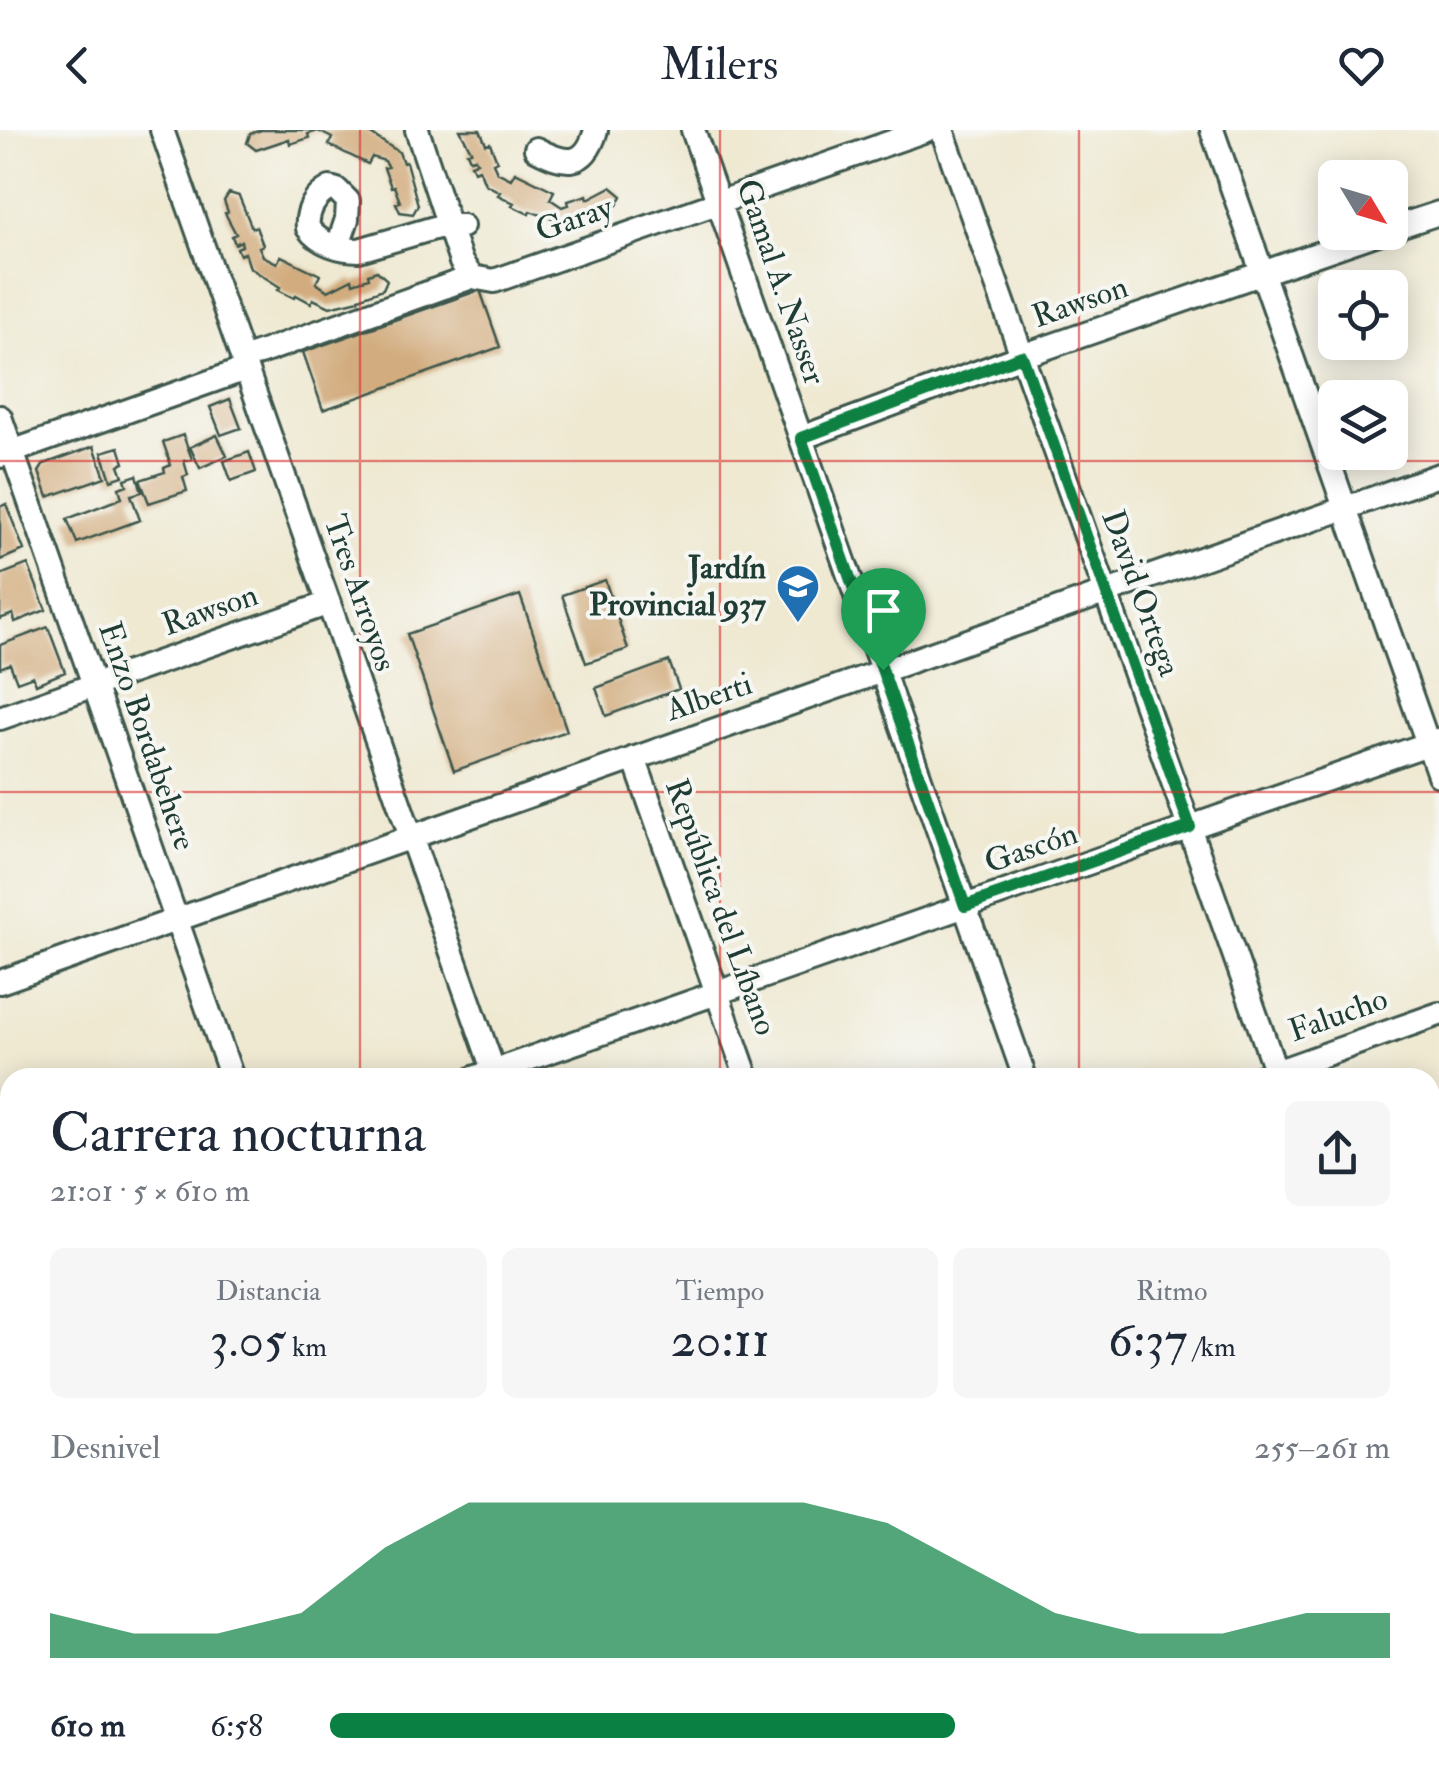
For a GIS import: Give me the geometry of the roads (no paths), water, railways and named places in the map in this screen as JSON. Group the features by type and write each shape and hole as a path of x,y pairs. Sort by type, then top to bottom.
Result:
{"street":[{"path":"417,130 455,225 473,258 472,277"},
{"path":"430,130 455,225"},
{"path":"536,149 563,163 571,162 579,158 596,130"},
{"name":"Gamal A. Nasser","path":"693,130 1022,1068"},
{"name":"Garay","path":"6,454 472,277 494,281 926,130"},
{"name":"David Ortega","path":"942,130 1190,827 1268,1068"},
{"path":"1212,130 1345,507 1434,742 1439,775"},
{"name":"Tres Arroyos","path":"167,131 244,364 411,837 486,1068"},
{"path":"1408,224 1439,213"},
{"path":"338,246 359,250 455,225"},
{"name":"Rawson","path":"801,438 1022,356 1329,250"},
{"name":"Enzo Bordabehere","path":"0,417 6,454 94,686 229,1068"},
{"name":"Alberti","path":"0,982 1439,474"},
{"name":"Rawson","path":"0,718 329,603"},
{"name":"Gascón","path":"507,1068 1434,742"},
{"name":"República del Líbano","path":"634,758 744,1068"},
{"name":"Falucho","path":"1293,1068 1439,1014"}],"place":[{"name":"Jardín Provincial 937","path":"798,624"}]}
